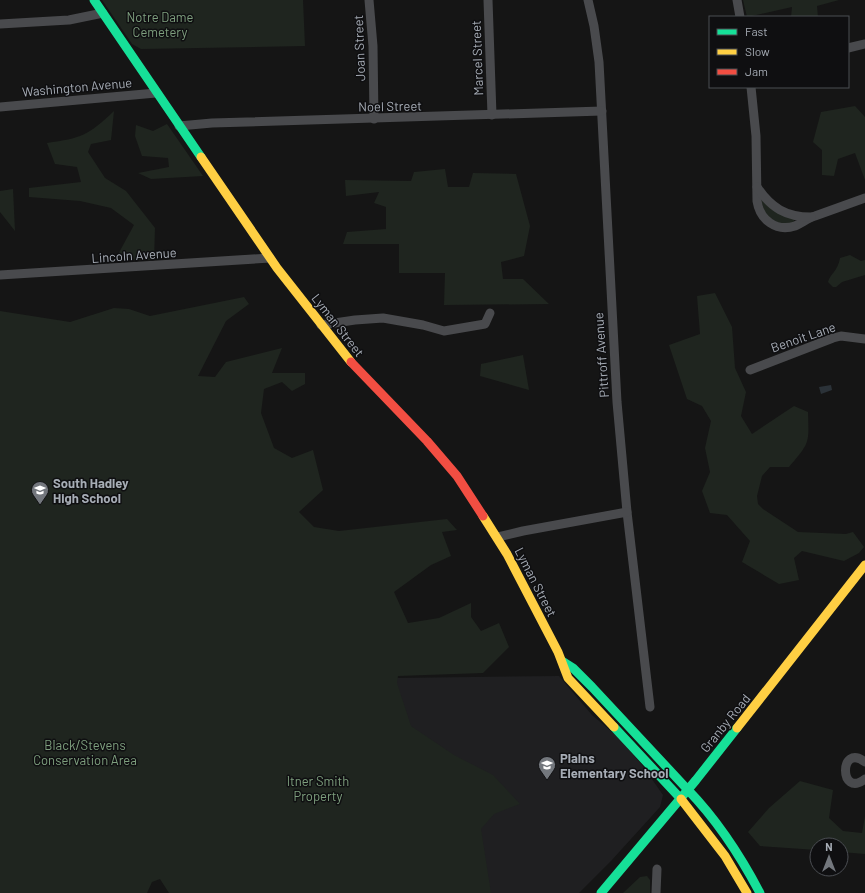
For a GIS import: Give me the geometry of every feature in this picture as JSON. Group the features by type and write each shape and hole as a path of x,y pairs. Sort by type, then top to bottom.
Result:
{"main road":[{"name":"Lyman Street","path":"94,0 270,258 321,325 360,373 443,458 498,537 562,661 568,678 681,799 712,837 732,866 747,893"},
{"name":"Granby Road","path":"601,893 681,799 865,565"},
{"name":"Lyman Street","path":"562,661 573,668 592,687 615,714 701,803 731,843 760,893"}],"street":[{"name":"Joan Street","path":"369,0 373,46 374,119"},
{"name":"Marcel Street","path":"488,0 492,115"},
{"name":"Pittroff Avenue","path":"588,0 597,45 602,112 615,367 627,512 650,707"},
{"path":"737,0 740,16"},
{"path":"0,24 69,20 103,14"},
{"path":"849,48 865,44"},
{"path":"751,88 756,136 757,201 760,211 765,219 772,225 787,227 797,225 812,217 865,198"},
{"name":"Washington Avenue","path":"0,107 156,93"},
{"name":"Noel Street","path":"179,126 212,123 602,112"},
{"path":"757,187 766,199 780,211 791,216 812,217"},
{"name":"Lincoln Avenue","path":"0,275 270,258"},
{"path":"321,325 383,318 423,325 444,331 485,324 490,313"},
{"name":"Benoit Lane","path":"750,370 833,338 841,336 865,339"},
{"path":"498,537 627,512"},
{"path":"865,762 860,759 852,760 847,763 844,771 846,776 851,781 859,782 865,779"},
{"path":"656,893 657,869"}],"shaded area":[{"path":"831,385 832,390 821,394 819,387"},
{"name":"Plains Elementary School","path":"559,676 592,715 618,737 642,765 663,795 660,807 611,861 579,893 489,893 399,718 395,678"}],"green space":[{"name":"Notre Dame Cemetery","path":"102,0 303,0 305,46 141,49 132,44"},
{"path":"743,0 839,0 817,6 818,16 791,16 792,7 747,16"},
{"path":"855,106 865,117 865,180 855,153 838,159 834,176 822,175 822,150 813,142 821,112"},
{"path":"114,111 111,140 91,144 88,152 105,178 126,191 155,228 154,260 115,260 134,225 111,208 80,201 29,197 29,188 81,182 77,167 55,164 47,143 84,134 97,126"},
{"path":"167,124 203,176 151,179 138,173 169,167 168,158 142,156 135,136 136,125 153,131"},
{"path":"445,169 448,187 469,187 473,173 516,174 530,226 524,256 501,262 503,279 523,279 549,304 444,305 445,273 399,273 399,244 343,244 347,232 386,229 386,207 374,203 379,192 346,196 345,180 411,181 414,172"},
{"path":"13,189 15,231 0,212 0,191"},
{"path":"762,199 794,219 794,222 784,225 768,218 760,200"},
{"path":"850,255 861,261 865,260 865,275 842,282 836,287 833,287 828,282 838,266 840,258"},
{"path":"715,293 732,327 735,368 746,392 741,416 752,434 794,406 808,412 808,437 805,447 789,467 770,467 762,476 757,496 758,504 763,509 798,532 846,534 853,532 864,547 859,553 844,561 802,551 794,558 799,580 779,584 742,562 750,541 727,515 710,513 702,491 710,472 705,448 711,421 702,406 687,399 669,345 700,334 697,296"},
{"path":"244,297 249,304 226,321 198,376 215,377 226,362 282,348 272,373 305,373 305,384 292,391 282,382 264,389 261,413 274,448 292,458 313,450 323,490 299,512 314,527 339,531 447,519 457,530 442,532 451,556 431,565 394,592 408,623 439,618 471,603 471,617 481,631 499,623 509,647 483,673 398,676 397,683 411,726 454,755 493,775 520,804 494,814 481,829 491,893 169,893 160,879 152,882 147,893 0,893 0,311 70,322 114,308 129,309 150,316"},
{"path":"523,355 529,390 480,376 481,364"},
{"path":"800,781 833,790 829,818 843,831 862,833 865,816 865,854 849,853 849,837 809,837 809,849 760,846 748,832 769,808"},
{"path":"647,876 650,880 650,893 623,893 640,877"}],"traffic: fast":[{"path":"94,0 201,157"},
{"path":"562,661 573,668 592,687 688,790"},
{"path":"614,727 681,799"},
{"path":"601,893 696,780 737,728"},
{"path":"688,790 719,826 745,865 760,893"}],"traffic: slow":[{"path":"201,157 277,268 351,362"},
{"path":"483,516 507,554 558,652 568,678 614,727"},
{"path":"737,728 865,565"},
{"path":"681,799 725,856 747,893"}],"traffic: jam":[{"path":"351,362 427,441 457,476 483,516"}],"place":[{"name":"South Hadley High School","path":"40,505"},
{"name":"Plains Elementary School","path":"547,780"}],"park label":[{"name":"Black/Stevens Conservation Area","path":"85,752"},
{"name":"Itner Smith Property","path":"318,788"}]}
